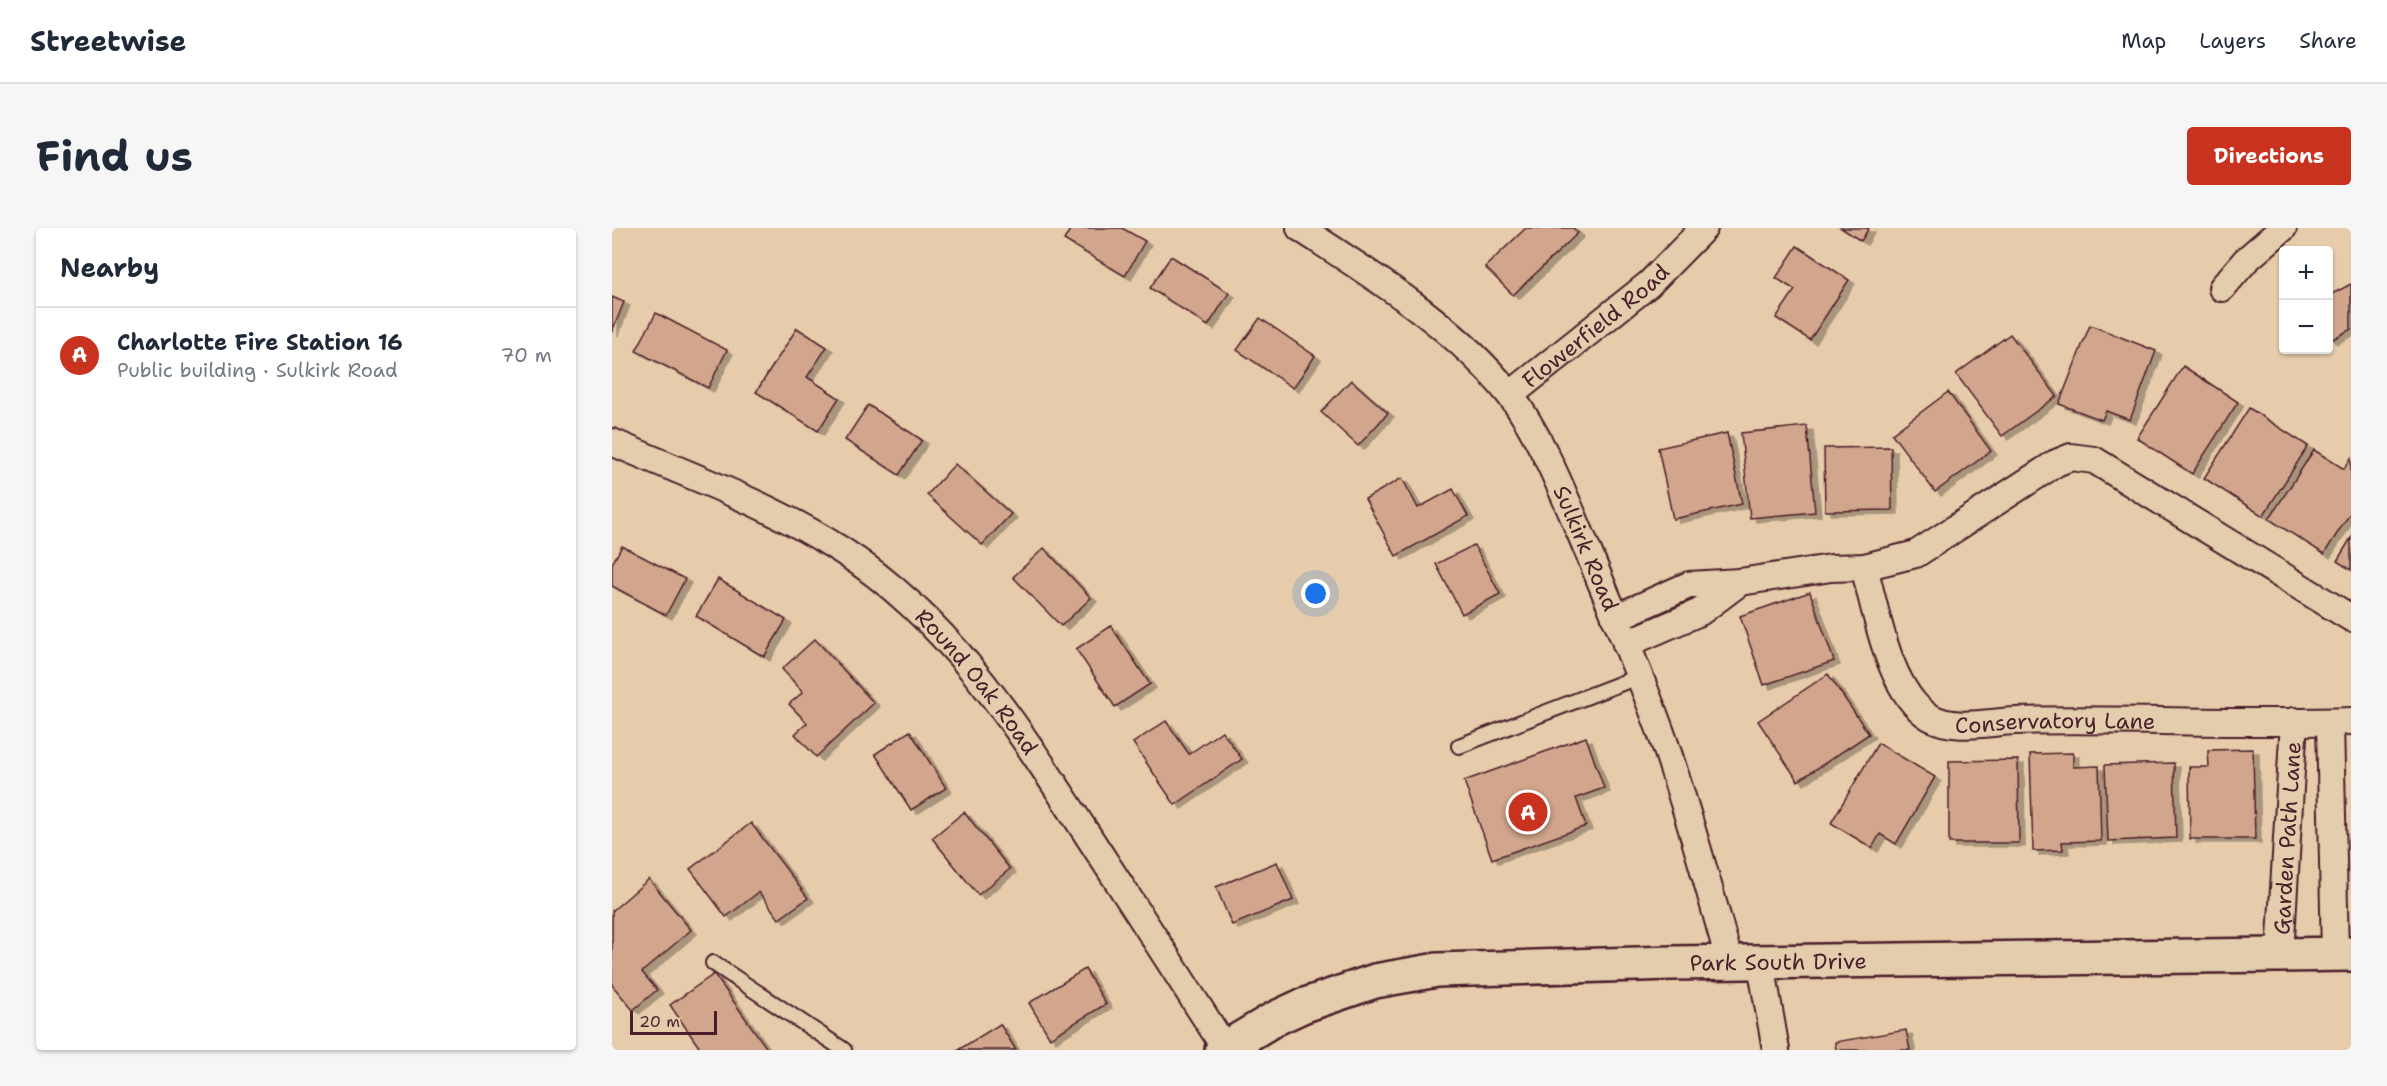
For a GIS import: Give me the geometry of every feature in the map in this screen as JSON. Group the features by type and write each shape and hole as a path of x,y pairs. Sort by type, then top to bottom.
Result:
{"street":[{"name":"Sulkirk Road","path":"1300,228 1393,291 1445,330 1510,395 1530,426 1640,676 1664,741 1706,872 1746,963 1776,1050"},
{"name":"Flowerfield Road","path":"1510,395 1649,284 1704,228"},
{"path":"2222,288 2246,260 2283,228"},
{"name":"Round Oak Road","path":"612,442 781,514 842,550 917,610 970,664 1016,724 1224,1049"},
{"path":"1615,618 1689,585 1740,582 1831,568 1864,567 1916,554 2056,463 2071,457 2094,460 2351,618"},
{"name":"Conservatory Lane","path":"1864,567 1894,670 1909,698 1930,717 1954,724 2068,720 2341,722"},
{"path":"1626,644 1700,612 1740,582"},
{"name":"Garden Path Lane","path":"2280,955 2294,721"},
{"name":"Garden Path Lane","path":"2341,722 2343,954"},
{"name":"Park South Drive","path":"1224,1049 1274,1020 1324,998 1375,981 1437,970 2343,954"}],"lane":[{"path":"1460,746 1640,676"},
{"path":"713,963 843,1050"}],"building":[{"path":"1071,228 1122,228 1145,241 1125,276 1064,240"},
{"path":"1526,228 1573,228 1578,233 1513,295 1485,267"},
{"path":"1841,228 1869,228 1861,241"},
{"path":"1797,246 1849,280 1810,340 1776,318 1795,290 1776,278"},
{"path":"1171,256 1229,293 1208,326 1150,288"},
{"path":"2351,284 2351,329 2333,339 2333,300 2333,293"},
{"path":"612,297 624,302 612,332"},
{"path":"656,313 727,350 708,388 636,351"},
{"path":"1260,318 1315,356 1293,388 1237,350"},
{"path":"2090,325 2156,351 2130,420 2106,411 2102,420 2059,404"},
{"path":"797,328 827,347 807,377 839,398 818,431 756,392"},
{"path":"2010,334 2057,396 2002,436 1956,374"},
{"path":"2183,366 2238,402 2192,474 2137,438"},
{"path":"1351,380 1388,413 1358,446 1321,412"},
{"path":"1948,392 1991,451 1935,492 1892,434"},
{"path":"868,405 922,440 899,475 845,440"},
{"path":"2249,408 2308,446 2263,516 2204,478"},
{"path":"1807,426 1815,512 1750,518 1741,433"},
{"path":"1727,433 1742,504 1673,519 1658,448"},
{"path":"1891,447 1892,510 1825,511 1824,448"},
{"path":"2314,450 2344,469 2351,458 2351,512 2324,554 2269,519"},
{"path":"955,464 1011,514 982,545 927,495"},
{"path":"1402,478 1418,508 1453,489 1468,516 1396,556 1365,499"},
{"path":"2351,538 2351,570 2337,561"},
{"path":"1474,545 1500,594 1462,614 1436,564"},
{"path":"622,546 685,579 666,615 612,586 612,564"},
{"path":"1044,548 1091,598 1061,626 1013,577"},
{"path":"718,579 786,620 764,657 696,616"},
{"path":"1810,592 1834,661 1764,685 1740,616"},
{"path":"1111,626 1150,684 1115,707 1076,649"},
{"path":"815,639 874,703 816,757 795,734 807,723 789,704 803,692 782,669"},
{"path":"1828,674 1869,734 1798,781 1758,721"},
{"path":"1166,721 1189,754 1222,731 1242,759 1175,805 1133,743"},
{"path":"910,731 946,788 911,810 875,754"},
{"path":"1586,737 1604,788 1576,798 1586,826 1492,859 1464,781"},
{"path":"1878,743 1935,777 1896,844 1880,834 1872,848 1831,823"},
{"path":"2253,749 2255,839 2190,839 2189,767 2209,767 2208,750"},
{"path":"2073,753 2073,767 2099,766 2101,841 2062,842 2063,850 2033,851 2030,754"},
{"path":"2018,760 2019,843 1949,843 1949,761"},
{"path":"2174,763 2176,838 2108,841 2105,765"},
{"path":"964,812 1010,869 978,895 932,838"},
{"path":"751,823 808,898 779,919 759,892 726,917 690,869"},
{"path":"1277,862 1293,900 1232,925 1216,887"},
{"path":"649,879 691,930 642,972 657,990 633,1010 612,985 612,911"},
{"path":"1085,969 1106,1004 1050,1038 1029,1003"},
{"path":"714,974 768,1050 701,1050 670,1005"},
{"path":"1000,1024 1016,1050 958,1050"},
{"path":"1906,1030 1910,1050 1836,1050 1835,1042"}],"place":[{"name":"Charlotte Fire Station 16","path":"1528,812"}]}
